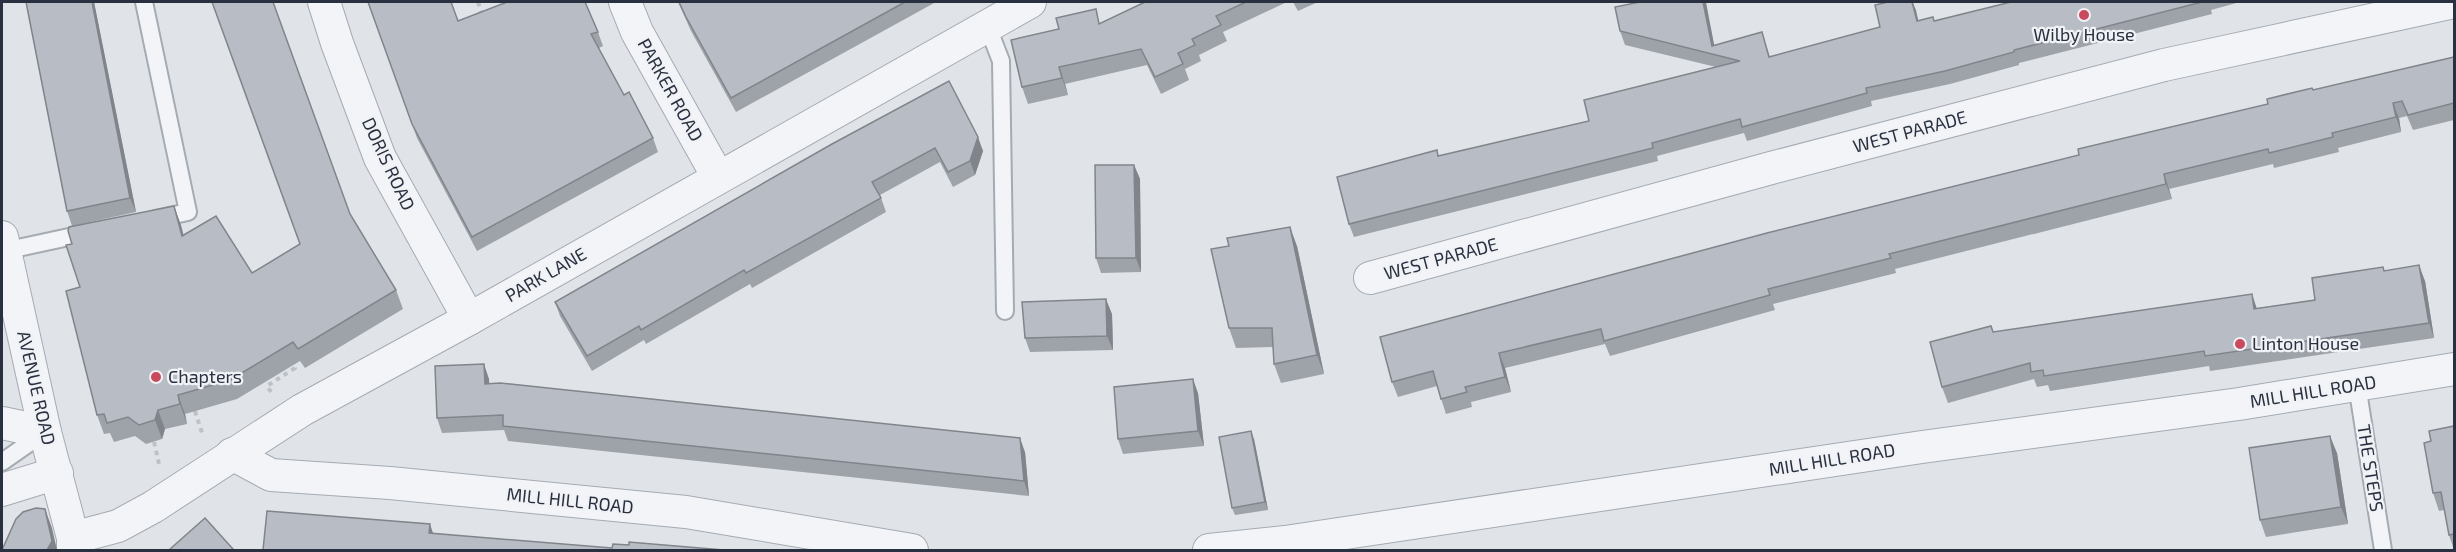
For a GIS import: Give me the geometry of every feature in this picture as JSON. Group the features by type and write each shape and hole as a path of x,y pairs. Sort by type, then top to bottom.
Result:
{"street":[{"name":"DORIS ROAD","path":"324,2 337,43 381,158 469,319"},
{"name":"PARKER ROAD","path":"625,2 637,32 718,177"},
{"name":"PARK LANE","path":"73,544 118,526 153,507 302,410 469,319 1030,2"},
{"name":"WEST PARADE","path":"1370,278 1771,168 2164,65 2454,2"},
{"name":"AVENUE ROAD","path":"3,244 45,432 73,544"},
{"name":"MILL HILL ROAD","path":"1209,550 1285,542 1922,447 2239,404 2454,369"},
{"path":"2,423 45,432"},
{"name":"MILL HILL ROAD","path":"232,454 271,475 390,483 686,512 912,550"},
{"path":"2,490 57,473"}],"lane":[{"path":"142,221 188,212 144,2"},
{"path":"987,25 1000,61 1005,311"},
{"path":"3,244 108,229"},
{"name":"THE STEPS","path":"2357,385 2383,550"},
{"path":"2,462 45,432"}],"path":[{"path":"478,2 486,24"},
{"path":"267,386 295,368 290,360"},
{"path":"154,442 158,459"}],"building":[{"path":"26,2 92,2 130,198 67,211"},
{"path":"212,2 273,2 350,214 396,290 298,349 293,342 230,380 178,395 180,404 158,410 155,420 139,425 128,417 107,423 104,414 97,415 66,291 80,287 66,245 72,244 69,227 174,206 182,236 216,216 252,273 300,244"},
{"path":"368,2 451,2 458,21 507,2 585,2 598,32 591,34 624,95 629,92 653,138 472,237 412,124"},
{"path":"679,2 905,2 731,98"},
{"path":"1145,2 1246,2 1216,16 1221,25 1192,39 1195,45 1178,53 1183,64 1155,77 1141,49 1059,67 1062,78 1022,87 1011,40 1059,29 1056,18 1096,9 1099,24"},
{"path":"1640,2 1703,2 1712,46 1762,32 1769,57 1880,27 1875,5 1888,2 1912,2 1917,21 1933,17 1934,21 2011,2 2202,2 2014,50 2014,52 1945,71 1866,88 1867,93 1742,127 1740,119 1652,143 1653,148 1349,224 1337,177 1437,150 1438,156 1589,121 1584,100 1740,61 1620,31 1615,7"},
{"path":"2454,57 2454,103 2408,115 2402,101 2393,103 2396,117 2332,133 2333,137 2269,153 2268,149 2164,174 2166,184 1889,254 1891,258 1768,289 1770,295 1604,341 1601,329 1499,353 1505,377 1465,387 1467,392 1441,399 1433,371 1392,382 1380,337 1767,233 2079,155 2078,149 2268,104 2267,99"},
{"path":"949,81 978,137 970,161 948,172 935,148 872,182 881,198 746,273 744,270 641,330 639,326 587,356 555,302 832,144"},
{"path":"1095,165 1134,165 1136,258 1096,258"},
{"path":"1290,227 1317,355 1274,364 1272,328 1229,328 1211,249 1229,246 1227,238"},
{"path":"2419,265 2429,323 2205,356 2204,351 2044,376 2043,370 2031,372 2030,363 1942,387 1930,342 1991,326 1993,332 2252,294 2254,309 2315,300 2312,278 2383,267 2384,271"},
{"path":"1106,299 1107,336 1025,338 1022,302"},
{"path":"484,364 485,384 500,383 1020,438 1024,481 503,426 503,415 437,418 435,366"},
{"path":"1193,379 1198,431 1118,439 1114,387"},
{"path":"2454,426 2454,534 2449,535 2441,492 2433,493 2424,443 2431,441 2429,431"},
{"path":"1251,431 1265,502 1232,508 1219,437"},
{"path":"2330,436 2341,507 2260,520 2249,448"},
{"path":"36,508 45,509 52,541 47,550 2,550 16,519 23,512"},
{"path":"267,511 430,524 429,533 612,548 613,544 629,545 629,542 724,550 263,550"},
{"path":"205,518 233,549 169,550"}],"place":[{"name":"Wilby House","path":"2084,15"},
{"name":"Linton House","path":"2240,344"},
{"name":"Chapters","path":"156,377"}]}
